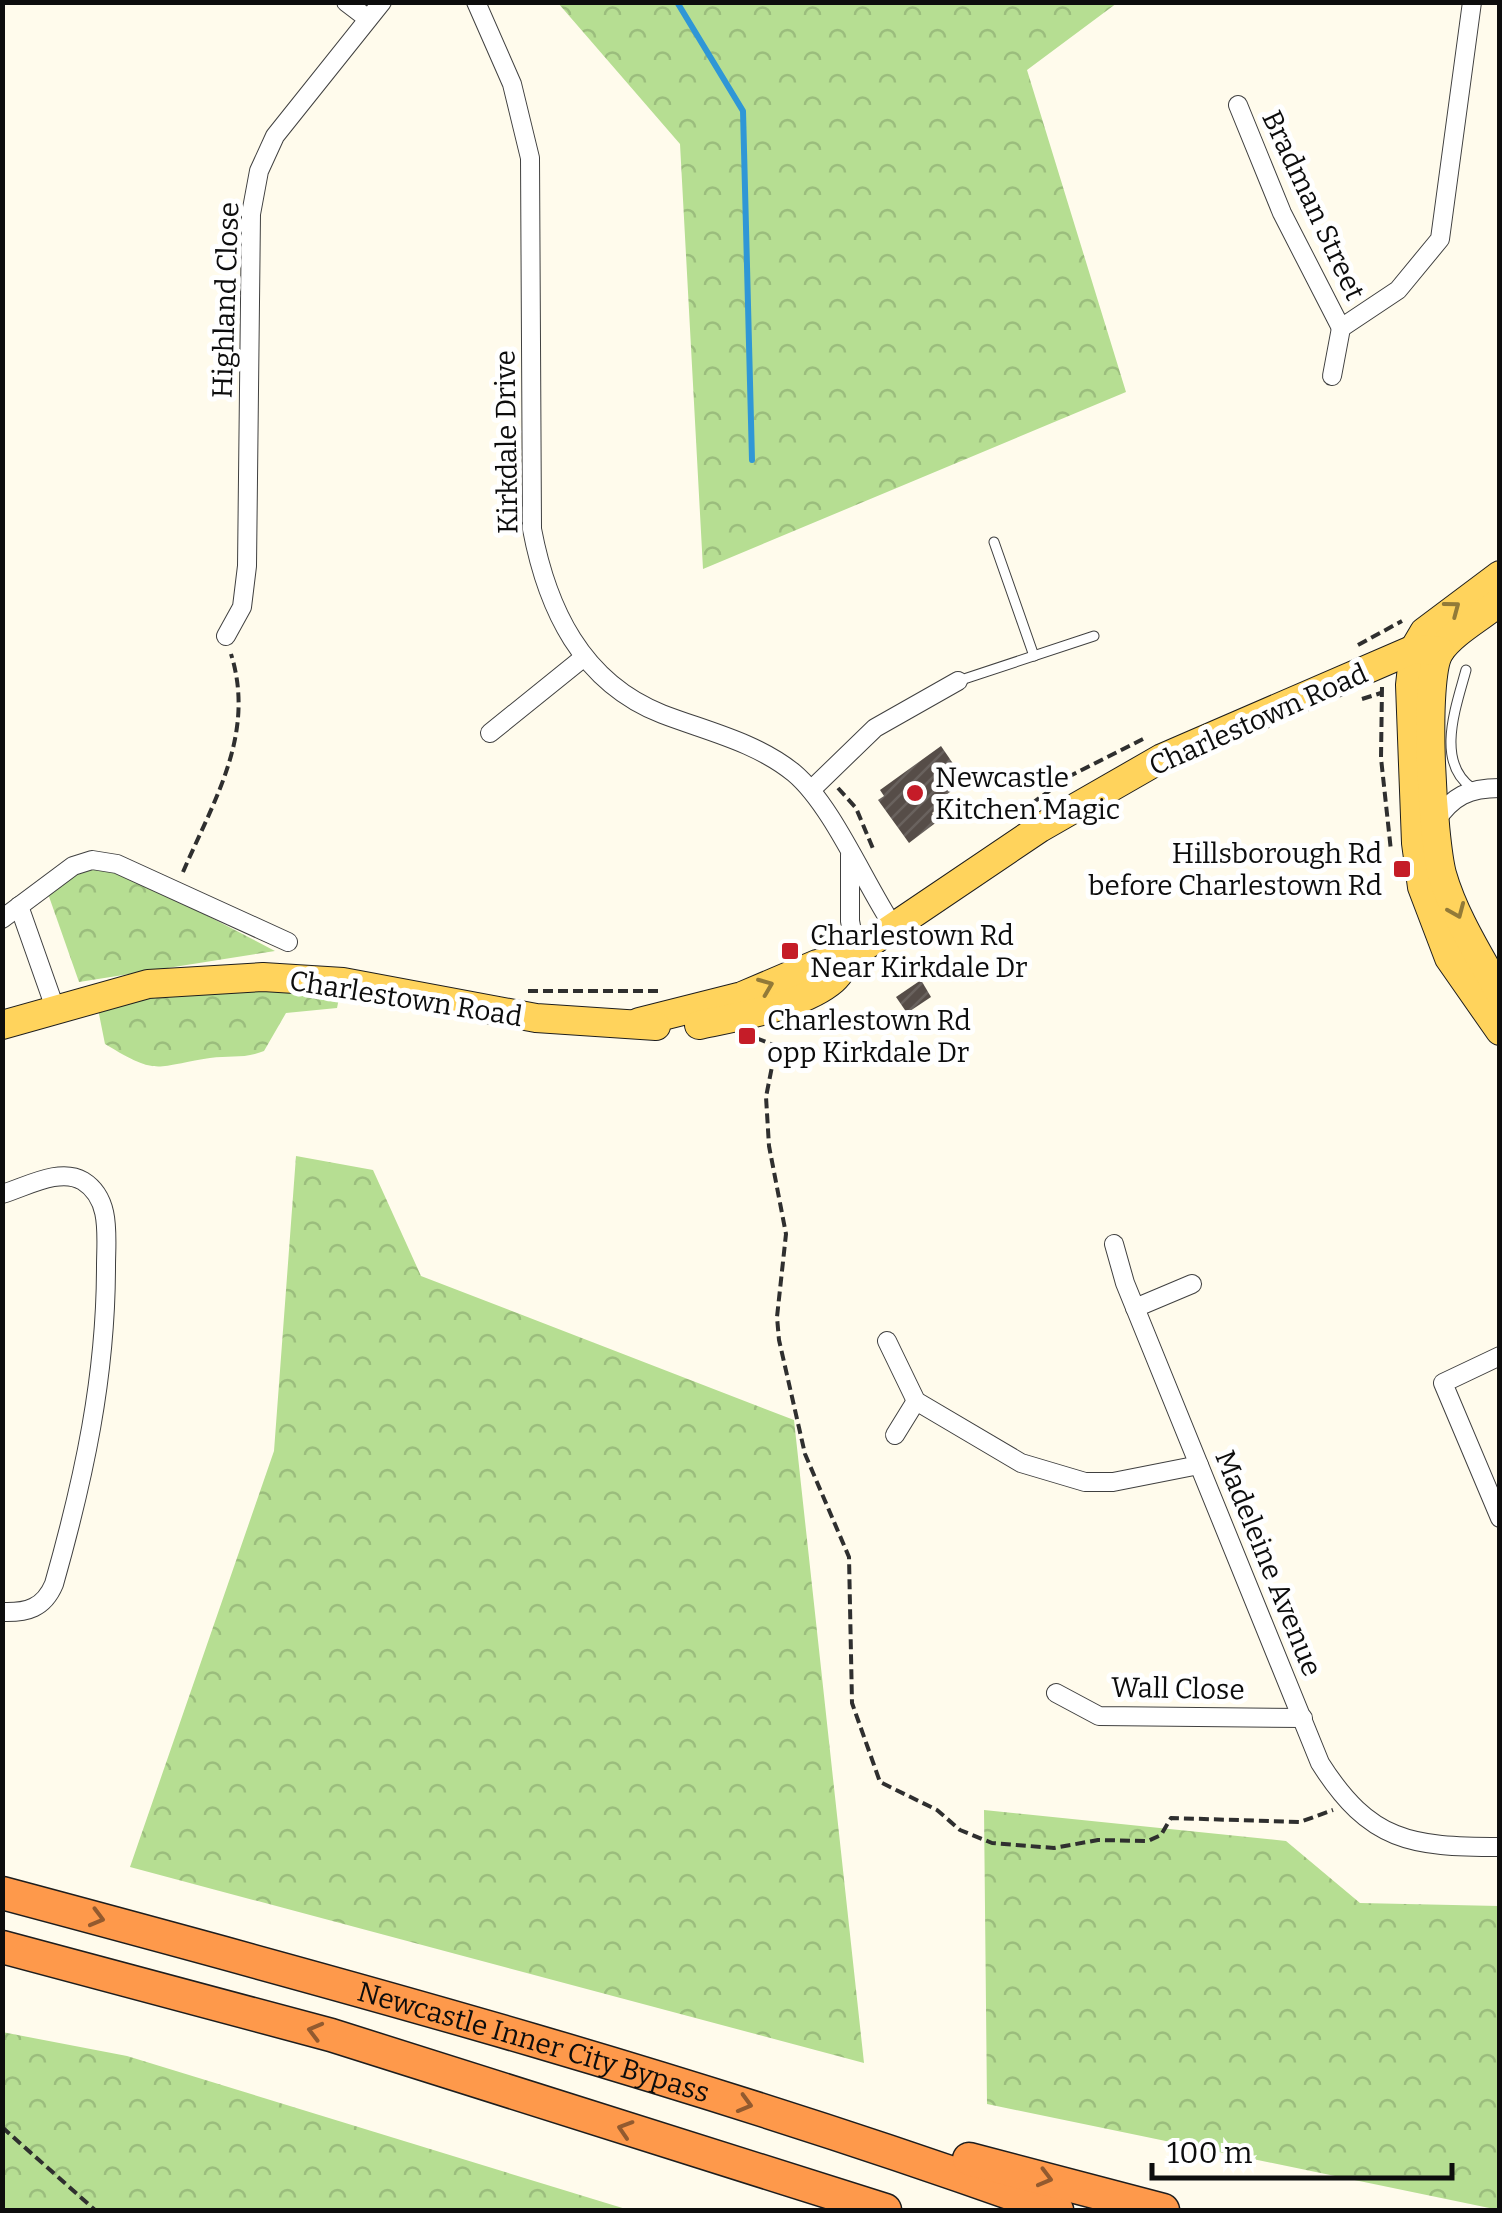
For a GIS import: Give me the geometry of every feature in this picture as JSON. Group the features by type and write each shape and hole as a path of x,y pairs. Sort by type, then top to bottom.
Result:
{"highway":[{"name":"Newcastle Inner City Bypass","path":"2,1893 330,1980 847,2134 1058,2210"},
{"name":"Newcastle Inner City Bypass","path":"2,1950 331,2036 885,2210"},
{"path":"847,2134 982,2161 1163,2210"}],"main road":[{"name":"Charlestown Road","path":"1436,646 1430,625 1500,575"},
{"name":"Charlestown Road","path":"2,1025 148,984 263,977 344,982 536,1018 694,1026 760,1012 834,980 854,953 1040,828 1162,758 1436,646 1500,601"},
{"path":"1436,646 1435,822 1442,874 1500,993"},
{"path":"1436,646 1410,684 1422,886 1449,958 1500,1031"}],"street":[{"path":"346,2 367,18"},
{"name":"Highland Close","path":"226,636 242,606 247,566 251,214 260,171 274,136 382,2"},
{"name":"Kirkdale Drive","path":"476,2 512,84 530,158 532,529 542,581 583,658 621,690 658,712 768,756 812,790 894,926"},
{"name":"Bradman Street","path":"1341,328 1398,290 1440,240 1472,2"},
{"name":"Bradman Street","path":"1238,105 1282,213 1341,328 1332,376"},
{"path":"490,733 583,658"},
{"path":"812,790 875,728 958,681"},
{"path":"1435,822 1450,802 1472,788 1500,788"},
{"path":"850,854 854,953"},
{"name":"Charlestown Road","path":"2,919 72,866 92,860 117,864 288,942"},
{"path":"19,906 55,1008"},
{"path":"2,1194 61,1176 71,1176 91,1187 104,1207 106,1311 96,1418 54,1584 44,1602 33,1609 2,1612"},
{"name":"Madeleine Avenue","path":"1114,1244 1135,1308 1320,1763 1346,1802 1372,1825 1434,1846 1500,1847"},
{"path":"1135,1308 1192,1284"},
{"path":"888,1341 916,1401 1022,1463 1071,1478 1113,1482 1199,1464"},
{"path":"1500,1356 1443,1383 1500,1518"},
{"path":"894,1435 916,1401"},
{"name":"Wall Close","path":"1056,1693 1100,1716 1304,1718"}],"lane":[{"path":"994,542 1034,656"},
{"path":"958,681 1094,636"},
{"path":"1466,670 1451,746 1453,768 1472,788"}],"path":[{"path":"1365,642 1414,614"},
{"path":"175,890 238,741 238,674 226,636"},
{"path":"1382,686 1380,758 1394,866 1422,886"},
{"path":"841,787 856,808 876,859"},
{"path":"807,947 834,928"},
{"path":"528,991 672,991"},
{"path":"746,1039 764,1038 776,1046 766,1097 769,1146 786,1234 777,1317 779,1340 805,1454 849,1557 852,1703 880,1782 937,1810 960,1830 992,1844 1054,1848 1098,1840 1148,1841 1161,1835 1171,1818 1300,1822 1346,1802"},
{"path":"2,2127 95,2210"}],"green space":[{"path":"558,3 1117,3 1027,70 1126,392 703,569 680,144"},
{"path":"102,861 275,951 79,982 46,888"},
{"path":"208,985 335,993 339,998 337,1008 286,1013 264,1051 250,1055 156,1066 136,1061 105,1044 98,1009 150,992"},
{"path":"296,1156 373,1170 421,1276 794,1420 864,2063 130,1867 274,1451"},
{"path":"984,1810 1286,1841 1360,1903 1499,1906 1499,2210 987,2104"},
{"path":"2,2032 127,2056 629,2210 3,2210"}],"building":[{"name":"Newcastle Kitchen Magic","path":"941,746 965,781 939,800 943,805 932,813 938,821 909,843 878,800 884,796 880,790"},
{"path":"921,980 931,997 907,1013 896,997"}],"waterway":[{"path":"677,2 743,111 752,460"}],"place":[{"name":"Newcastle Kitchen Magic","path":"915,793"},
{"name":"Hillsborough Rd before Charlestown Rd","path":"1402,869"},
{"name":"Charlestown Rd Near Kirkdale Dr","path":"790,951"},
{"name":"Charlestown Rd opp Kirkdale Dr","path":"747,1036"}]}
